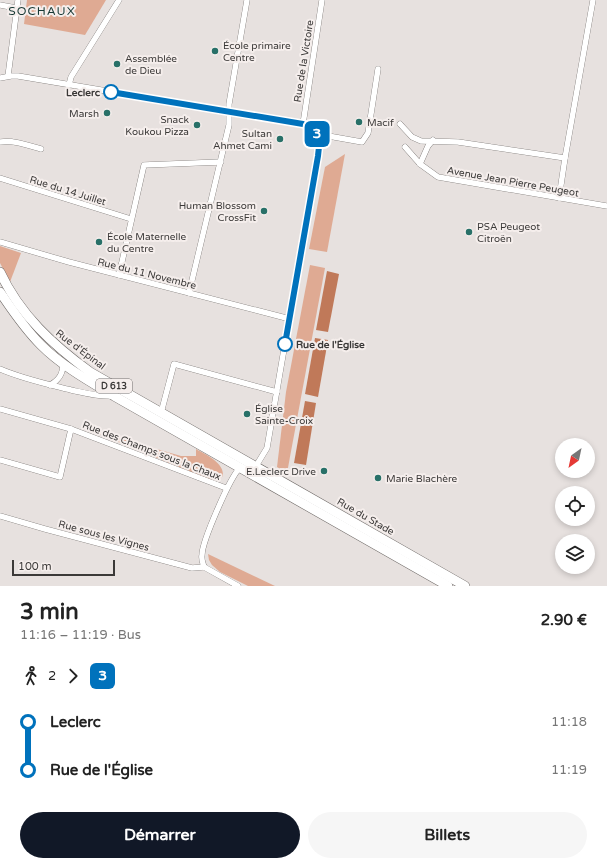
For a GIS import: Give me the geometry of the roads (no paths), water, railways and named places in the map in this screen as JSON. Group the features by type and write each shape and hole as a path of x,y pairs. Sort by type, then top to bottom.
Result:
{"main road":[{"name":"Rue d'Épinal","path":"0,272 13,295 31,320 50,340 90,372 256,466"},
{"name":"Rue d'Épinal","path":"0,292 16,316 41,346 63,364 114,396 240,467"},
{"name":"Rue du Stade","path":"256,466 465,586"},
{"name":"Rue du Stade","path":"240,467 448,586"}],"street":[{"path":"8,76 18,0"},
{"path":"69,85 70,77 119,0"},
{"path":"189,293 229,126 229,104 247,0"},
{"name":"Rue de la Victoire","path":"303,124 322,0"},
{"path":"559,198 593,0"},
{"path":"0,5 16,8"},
{"path":"0,78 18,76 303,124 312,128 318,134 362,142 368,133 378,70"},
{"path":"400,124 412,137 421,141 433,140 458,142 565,158"},
{"path":"256,466 266,448 277,392 318,156 318,134"},
{"path":"420,164 428,146 433,140"},
{"path":"0,142 15,142 41,149"},
{"name":"Avenue Jean Pierre Peugeot","path":"405,147 420,164 438,177 607,206"},
{"path":"119,275 144,165 221,162"},
{"name":"Rue du 14 Juillet","path":"0,178 131,219"},
{"name":"Rue du 11 Novembre","path":"0,242 69,262 290,319"},
{"path":"50,385 58,380 62,374 63,364"},
{"path":"161,413 174,364 277,392"},
{"path":"0,369 18,377 50,385 103,397 114,396"},
{"name":"Rue des Champs sous la Chaux","path":"0,409 71,429 226,488"},
{"name":"Rue des Champs sous la Chaux","path":"0,460 60,477 71,429"},
{"path":"238,586 204,567 202,554 226,488 240,467 256,466"},
{"path":"256,466 262,479"},
{"name":"Rue sous les Vignes","path":"0,516 192,568 204,567"}],"place":[{"name":"École primaire Centre","path":"215,51"},
{"name":"Assemblée de Dieu","path":"117,64"},
{"name":"Leclerc","path":"111,92"},
{"name":"Marsh","path":"107,113"},
{"name":"Macif","path":"359,122"},
{"name":"Snack Koukou Pizza","path":"197,125"},
{"name":"Sultan Ahmet Cami","path":"280,139"},
{"name":"Human Blossom CrossFit","path":"264,211"},
{"name":"PSA Peugeot Citroën","path":"469,232"},
{"name":"École Maternelle du Centre","path":"99,242"},
{"name":"Rue de l'Église","path":"285,344"},
{"name":"Église Sainte-Croix","path":"247,414"},
{"name":"E.Leclerc Drive","path":"324,471"},
{"name":"Marie Blachère","path":"378,478"}],"district":[{"name":"SOCHAUX","path":"42,11"}]}
